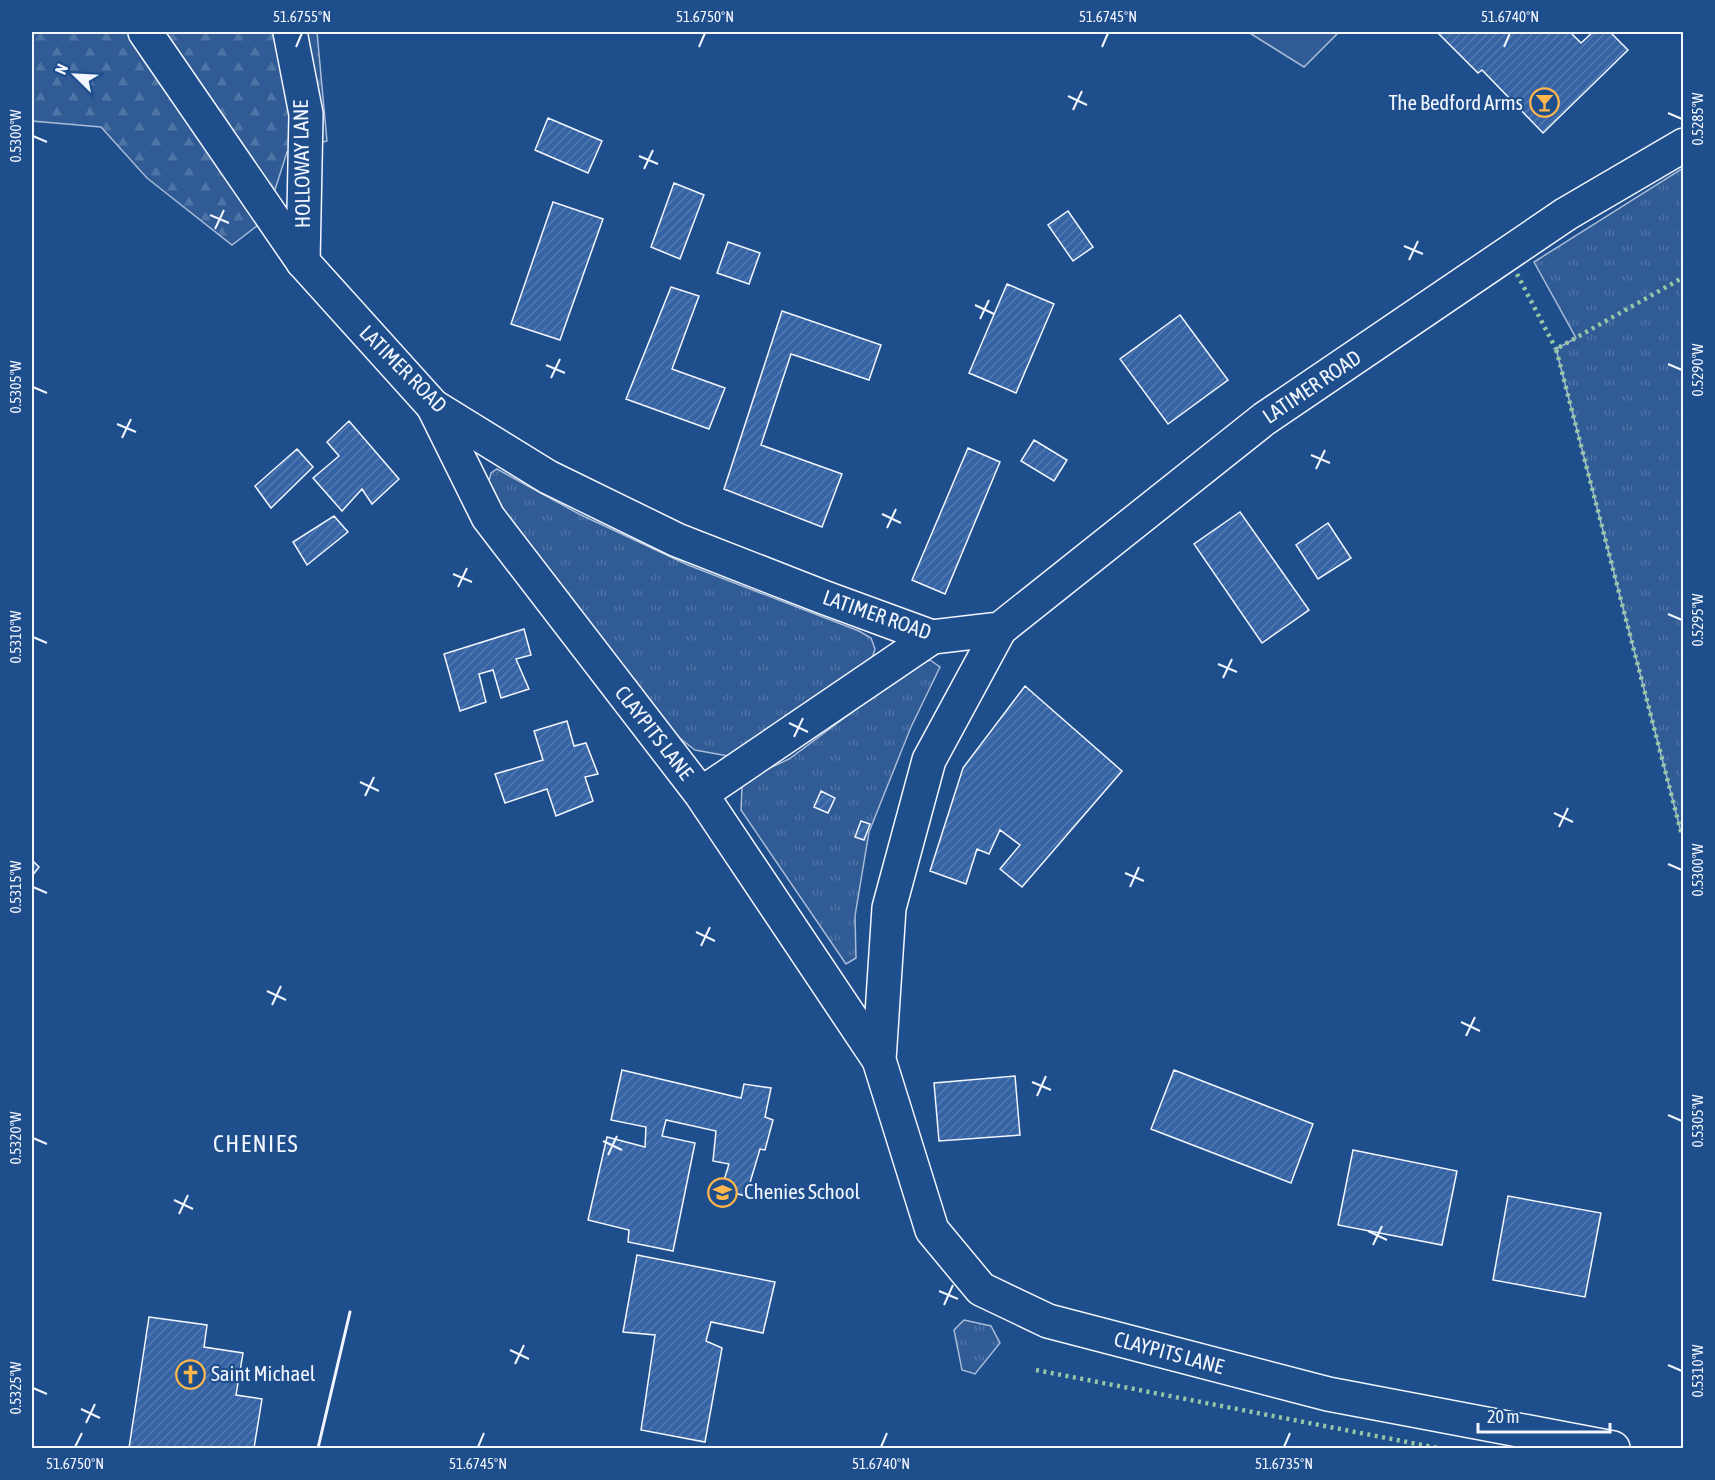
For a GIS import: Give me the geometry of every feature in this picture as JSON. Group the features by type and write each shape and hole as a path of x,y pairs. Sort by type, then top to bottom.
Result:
{"street":[{"name":"LATIMER ROAD","path":"145,32 303,262 433,406 548,477 677,540 932,637 1000,628 1264,419 1566,214 1683,145"},
{"name":"HOLLOWAY LANE","path":"290,32 306,114 303,262"},
{"name":"CLAYPITS LANE","path":"433,406 488,517 701,794 879,1060 932,1230 981,1288 1048,1321 1328,1394 1613,1449"},
{"name":"CLAYPITS LANE","path":"879,1060 889,908 929,760 1000,628"},
{"path":"701,794 932,637"}],"green space":[{"path":"32,32 137,32 266,219 232,245 147,178 101,127 32,121"},
{"path":"154,32 317,32 327,141 287,152 272,199"},
{"path":"1683,168 1683,832 1681,832 1556,349 1576,338 1534,262"},
{"path":"497,469 579,514 688,565 859,631 871,638 875,649 870,665 728,756 695,750 677,736 548,569 493,504 487,488 491,473"},
{"path":"930,660 940,667 911,727 869,832 855,916 856,958 846,964 741,810 742,787 753,776 789,759 914,666"},
{"path":"964,1320 991,1326 1000,1343 975,1374 962,1370 954,1330"}],"shaded area":[{"path":"1248,32 1339,32 1304,67"}],"building":[{"name":"The Bedford Arms","path":"1437,32 1570,32 1581,43 1593,32 1610,32 1628,50 1543,133 1482,70 1478,73"},
{"path":"548,118 602,141 588,173 535,150"},
{"path":"674,183 704,195 680,259 651,247"},
{"path":"553,202 603,219 560,340 511,324"},
{"path":"1068,211 1093,247 1073,261 1048,225"},
{"path":"728,242 760,253 749,284 717,273"},
{"path":"1007,284 1054,304 1016,393 969,373"},
{"path":"671,287 699,296 672,369 725,388 709,429 626,399"},
{"path":"782,311 881,345 869,380 791,354 761,445 842,474 822,527 724,489"},
{"path":"1180,315 1228,380 1168,424 1120,359"},
{"path":"349,421 399,479 372,504 362,489 342,511 313,478 339,456 327,442"},
{"path":"1034,440 1067,460 1054,481 1021,461"},
{"path":"968,448 1000,462 945,594 912,580"},
{"path":"297,449 313,467 271,508 255,486"},
{"path":"1240,512 1309,610 1262,643 1194,544"},
{"path":"334,516 348,532 307,565 293,542"},
{"path":"1328,523 1351,558 1318,579 1296,545"},
{"path":"524,629 531,655 516,659 529,689 501,698 493,670 479,674 486,702 460,711 444,654"},
{"path":"1025,686 1122,771 1022,887 1000,869 1020,845 1000,830 989,854 977,849 966,884 930,871 963,768"},
{"path":"567,721 574,746 586,743 598,774 585,777 593,801 556,816 547,789 505,803 495,774 543,760 534,731"},
{"path":"821,791 835,798 828,813 814,807"},
{"path":"861,821 870,824 864,840 855,837"},
{"path":"32,860 39,867 32,876"},
{"path":"622,1070 741,1098 744,1084 771,1088 765,1117 773,1120 765,1150 760,1149 746,1196 721,1190 729,1164 713,1161 716,1131 666,1120 662,1136 695,1143 673,1251 628,1242 629,1230 588,1220 607,1137 645,1147 646,1127 611,1120"},
{"path":"1174,1070 1313,1124 1291,1183 1151,1129"},
{"path":"1015,1076 1020,1135 939,1141 934,1083"},
{"path":"1353,1150 1457,1171 1442,1245 1338,1225"},
{"path":"1508,1196 1601,1213 1585,1297 1493,1280"},
{"path":"637,1255 775,1282 763,1333 711,1322 706,1341 722,1348 705,1442 641,1430 655,1335 623,1332"},
{"name":"Saint Michael","path":"149,1317 207,1325 204,1347 243,1353 236,1395 262,1399 254,1448 129,1448"}],"hedge":[{"path":"1517,274 1556,349"},
{"path":"1681,832 1556,349 1684,277"},
{"path":"1036,1370 1438,1448"}],"wall":[{"path":"318,1448 350,1312"}],"place":[{"name":"The Bedford Arms","path":"1544,103"},
{"name":"Chenies School","path":"723,1192"},
{"name":"Saint Michael","path":"190,1374"}],"district":[{"name":"CHENIES","path":"256,1144"}]}
